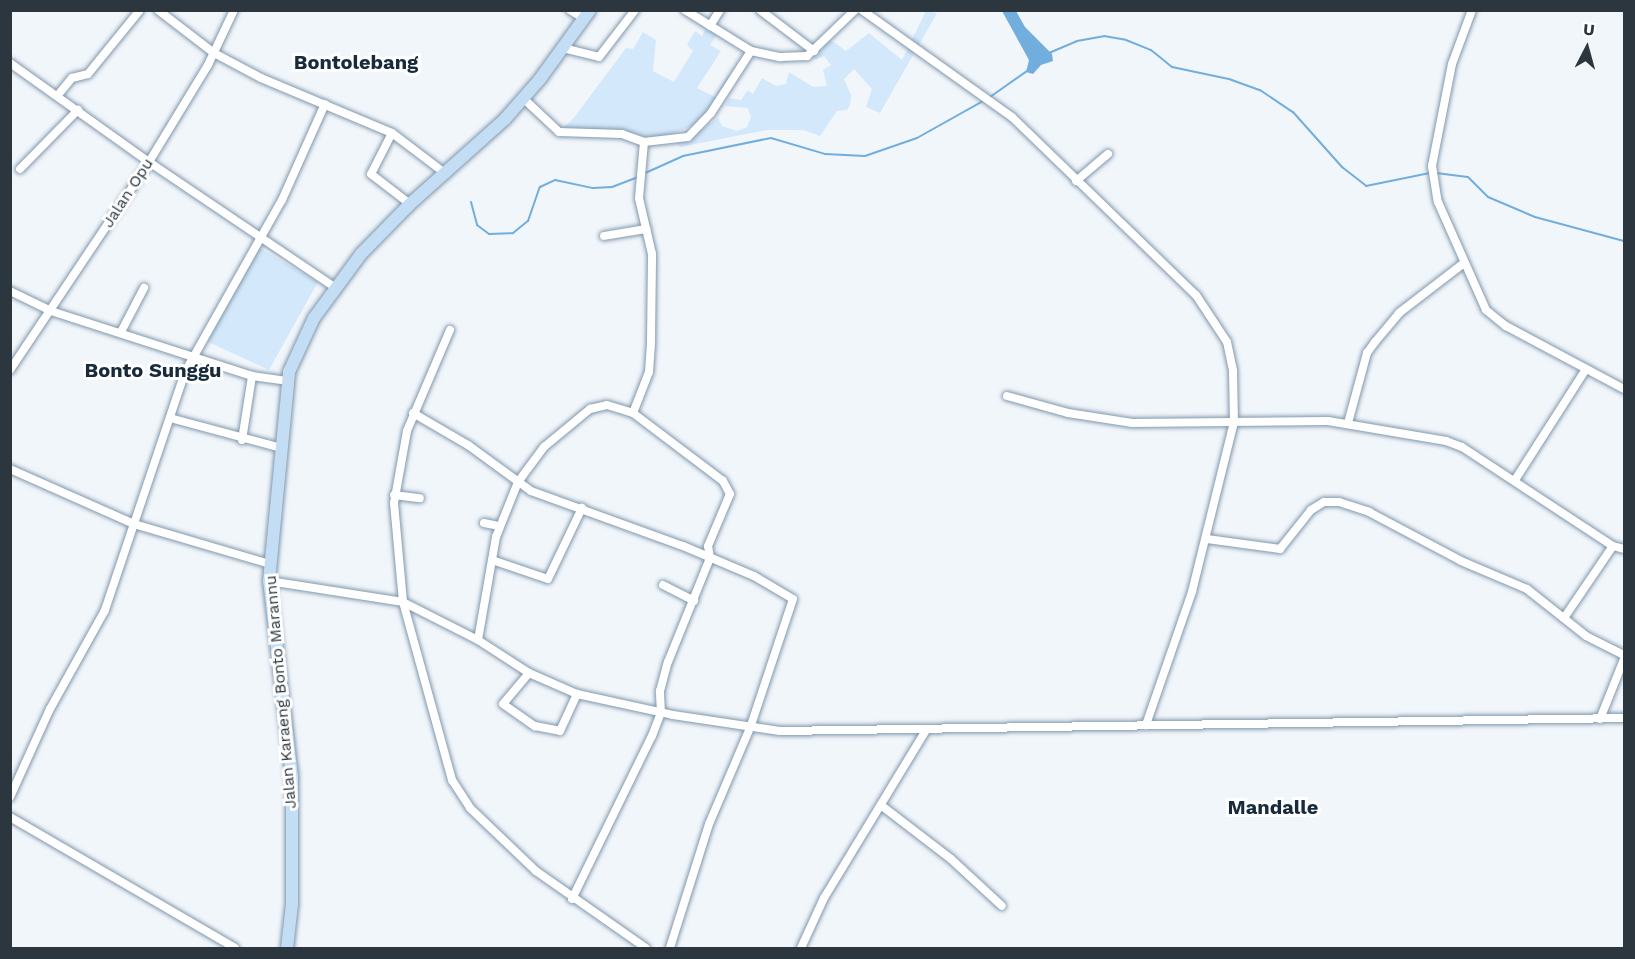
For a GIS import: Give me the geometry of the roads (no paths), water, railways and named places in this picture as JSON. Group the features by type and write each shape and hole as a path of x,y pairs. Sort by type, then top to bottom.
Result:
{"main road":[{"name":"Jalan Karaeng Bonto Marannu","path":"287,948 292,904 292,776 269,581 287,381 305,334 371,242 524,99 587,15"}],"street":[{"path":"58,95 72,78 87,74 140,10"},
{"path":"158,10 214,53 392,133 446,174"},
{"name":"Jalan Opu","path":"10,370 149,162 214,53 234,10"},
{"path":"570,10 587,15"},
{"path":"563,48 599,57 635,10"},
{"path":"686,10 751,51 801,57 814,51 855,10"},
{"path":"710,26 720,10"},
{"path":"760,10 814,51"},
{"path":"862,10 1000,106 1196,295 1216,322 1232,361 1234,422 1206,539 1177,643 1146,725"},
{"path":"1472,10 1452,64 1432,175 1435,195 1482,306 1490,314 1624,389"},
{"path":"524,99 559,132 622,134 644,141 694,133 751,51"},
{"path":"10,63 149,162 336,288"},
{"path":"10,797 50,710 105,610 193,357 282,200 326,104"},
{"path":"20,169 78,110"},
{"path":"392,133 371,174 410,204"},
{"path":"633,413 649,372 652,255 639,198 644,141"},
{"path":"1076,181 1108,154"},
{"path":"604,236 646,229"},
{"path":"1348,423 1367,353 1399,313 1464,263"},
{"path":"121,332 144,288"},
{"path":"10,291 51,311 252,376 287,381"},
{"path":"450,330 413,413 401,451 394,495 403,602 456,790 511,848 572,899 646,948"},
{"path":"1515,480 1586,369"},
{"path":"242,440 252,376"},
{"path":"1007,396 1068,413 1132,423 1348,423 1455,444 1515,480 1613,546 1624,549"},
{"path":"478,640 500,526 518,482 544,447 590,409 607,405 633,413 730,490 708,546 710,558 668,662 659,699 661,713 572,899"},
{"path":"413,413 468,445 531,491 582,508 710,558 793,599 750,728 709,825 670,948"},
{"path":"170,418 242,440 281,448"},
{"path":"10,469 134,524 270,564"},
{"path":"394,495 420,498"},
{"path":"1206,539 1280,549 1311,510 1324,502 1339,502 1369,513 1461,561 1527,589 1586,636 1624,657 1600,719"},
{"path":"492,560 548,579 582,508"},
{"path":"484,523 500,526"},
{"path":"1564,618 1613,546"},
{"path":"269,581 403,602 478,640 529,673 577,694 661,713 750,728 815,733 1146,725 1624,718"},
{"path":"663,585 694,601"},
{"path":"529,673 503,704 535,726 560,731 577,694"},
{"path":"801,948 824,898 882,806 926,730"},
{"path":"882,806 951,859 1002,906"},
{"path":"10,817 236,948"}],"water":[{"path":"1002,11 1016,11 1025,27 1052,54 1053,61 1041,65 1033,74 1026,72 1029,60"}],"waterway":[{"path":"1049,53 1077,41 1104,36 1126,40 1151,50 1172,67 1229,79 1260,90 1293,112 1342,167 1366,186 1430,173"},
{"path":"990,97 1027,71"},
{"path":"643,174 683,156 771,138 825,154 865,156 917,138 985,100"},
{"path":"1436,173 1468,177 1488,197 1535,217 1624,241"},
{"path":"471,202 477,225 489,234 513,233 528,221 540,187 555,180 593,188 612,187 638,177"}],"district":[{"name":"Bontolebang","path":"356,62"},
{"name":"Bonto Sunggu","path":"153,370"},
{"name":"Mandalle","path":"1273,807"}]}
